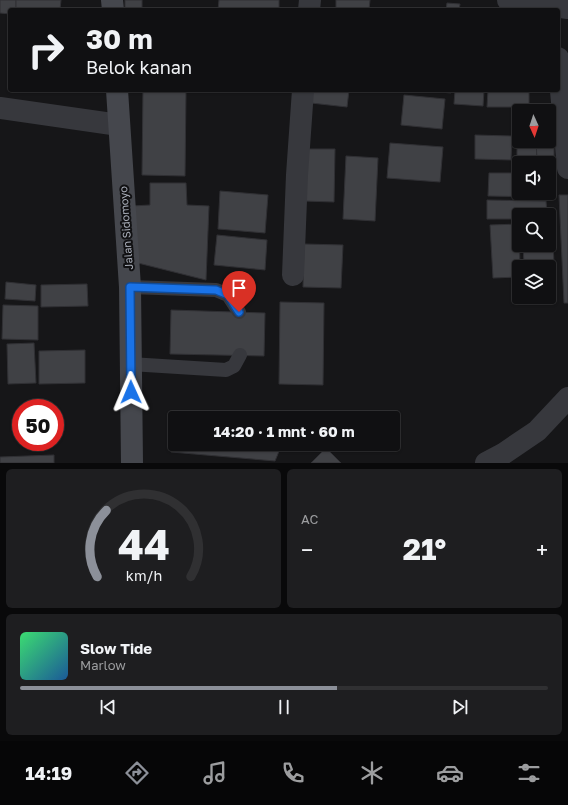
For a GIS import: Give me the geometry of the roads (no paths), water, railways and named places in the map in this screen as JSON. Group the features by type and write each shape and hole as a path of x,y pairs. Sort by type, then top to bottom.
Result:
{"main road":[{"name":"Jalan Sidomoyo","path":"117,92 130,287 132,463"}],"street":[{"path":"508,0 558,8"},
{"path":"560,80 568,168"},
{"path":"293,275 297,175 303,92"},
{"path":"0,108 119,125"},
{"path":"486,463 538,432 568,398"}],"lane":[{"path":"130,287 216,290 228,295 239,312"},
{"path":"130,364 226,370 234,366 240,355"}]}
